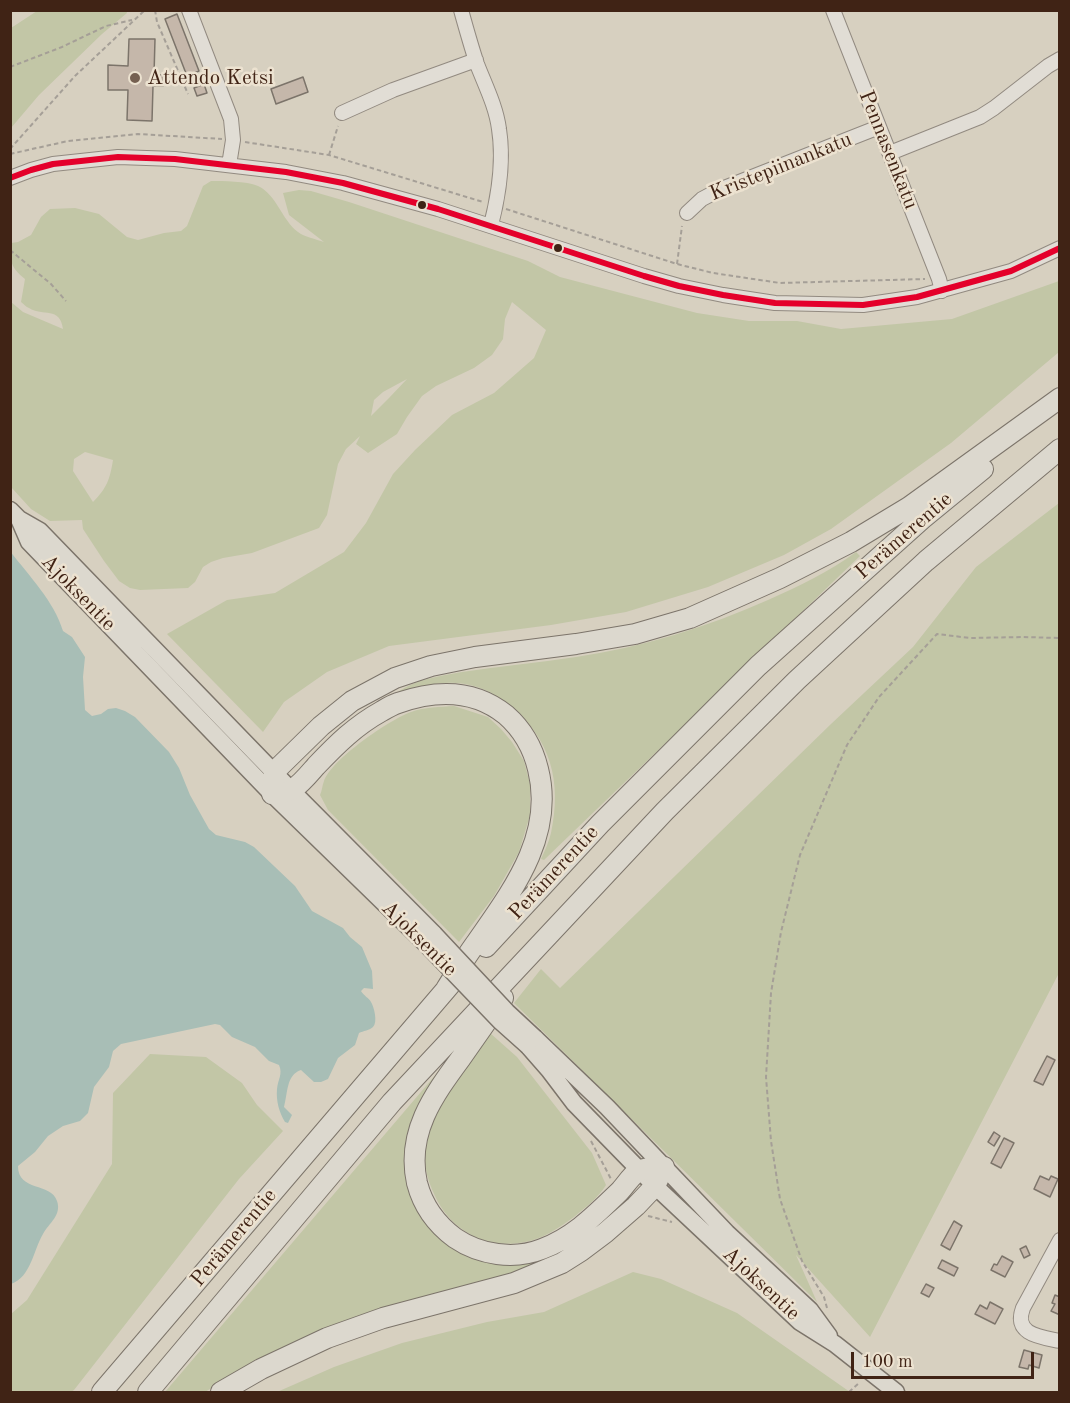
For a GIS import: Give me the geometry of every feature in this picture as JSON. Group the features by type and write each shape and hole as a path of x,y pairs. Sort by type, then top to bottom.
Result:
{"highway":[{"path":"446,989 517,883 529,861 536,840 542,797 540,775 534,755 515,723 491,704 462,694 429,694 396,703 363,722 343,738 292,791 272,794 274,772 321,726 352,701 395,678 431,666 475,657 635,634 690,618 780,578 851,543 909,507 1059,398"},
{"name":"Perämerentie","path":"102,1392 446,989 600,824 758,666 922,519 1059,406"},
{"name":"Perämerentie","path":"148,1392 393,1102 665,811 797,680 926,561 1059,449"},
{"path":"546,938 436,1093 422,1121 415,1146 415,1170 420,1192 428,1211 448,1233 478,1250 497,1254 527,1253 552,1245 579,1229 639,1170 664,1167"},
{"path":"221,1392 261,1369 327,1338 382,1318 514,1282 562,1263 605,1233 636,1206 655,1186 664,1167"}],"main road":[{"name":"Ajoksentie","path":"15,514 39,531 274,772 429,939"},
{"name":"Ajoksentie","path":"15,514 30,542 272,794 507,1012 532,1042 549,1070 574,1103 655,1186 800,1322 835,1344 896,1392"},
{"name":"Ajoksentie","path":"532,1042 573,1072 727,1233 810,1310 835,1344"}],"street":[{"path":"189,10 228,110 233,140 229,165"},
{"path":"461,10 499,128 501,154 496,206 491,225"},
{"name":"Pennasenkatu","path":"833,10 940,285"},
{"path":"890,153 980,117 1059,59"},
{"path":"342,113 393,90 476,60"},
{"name":"Kristepiinankatu","path":"687,213 702,200 719,190 879,127"},
{"path":"10,178 53,164 118,157 164,158 286,172 343,183 438,208 679,286 775,303 863,305 917,297 940,285 1011,271 1059,248"},
{"path":"1059,1240 1021,1312 1022,1325 1028,1332 1059,1341"}],"path":[{"path":"10,149 75,76 145,10"},
{"path":"155,10 157,22 188,94"},
{"path":"10,67 62,47 106,26 135,19"},
{"path":"163,81 183,82"},
{"path":"329,155 342,113"},
{"path":"10,154 68,141 138,134 233,140 329,155 677,264 713,273 780,283 940,285"},
{"path":"677,264 682,224 687,213"},
{"path":"10,250 51,284 66,302"},
{"path":"829,1314 824,1297 802,1261 780,1199 771,1142 766,1077 771,993 781,932 800,855 848,746 879,697 937,634 970,638 1059,638"},
{"path":"849,1392 861,1381"}],"green space":[{"path":"126,10 127,13 39,95 11,128 11,28 37,11"},
{"path":"211,181 241,182 258,186 275,201 292,227 307,237 324,242 289,215 283,193 299,190 311,191 528,261 560,277 697,313 749,321 797,321 841,329 952,319 1059,281 1059,352 951,443 831,529 784,555 708,587 626,612 551,625 389,646 327,672 284,702 263,732 167,634 227,600 275,593 344,552 366,523 393,474 452,415 494,393 534,358 546,330 512,302 505,319 503,339 492,355 474,368 436,386 422,396 397,434 368,453 356,444 360,436 346,449 338,464 327,515 319,528 252,553 211,562 203,567 195,582 188,588 140,590 130,588 119,581 104,561 83,529 82,520 50,521 31,509 11,487 11,302 23,312 63,329 55,315 34,311 21,302 25,279 16,271 12,263 11,243 31,235 41,217 50,209 75,208 99,214 127,237 138,240 181,231 187,226 203,186","holes":["407,379 389,398 371,416 374,400 383,392","85,452 113,460 107,483 93,502 73,471 74,459"]},
{"path":"1059,503 1059,973 870,1337 796,1255 817,1302 514,1003 541,969 560,988 913,647 976,567"},
{"path":"856,552 860,556 544,860 541,859 550,836 554,814 554,779 544,747 524,719 498,697 471,685 441,683 398,692 412,684 437,677 601,653 674,635 722,619 780,595"},
{"path":"454,706 488,717 501,729 524,761 530,784 530,815 519,852 494,896 459,942 328,810 320,795 329,772 362,741 411,712"},
{"path":"490,1033 517,1057 592,1153 606,1185 592,1202 557,1229 532,1240 511,1244 484,1240 460,1228 450,1219 432,1189 424,1154 426,1138 436,1110 452,1083"},
{"path":"150,1054 206,1057 242,1083 257,1105 283,1131 239,1179 74,1390 71,1392 11,1392 11,1314 27,1300 112,1164 113,1093"},
{"path":"438,1072 411,1121 406,1138 405,1160 407,1178 442,1239 550,1254 551,1259 465,1288 220,1383 205,1392 165,1392"},
{"path":"633,1272 661,1279 737,1313 850,1392 277,1392 334,1367 402,1343 487,1322 544,1312"}],"water":[{"path":"10,551 54,609 63,631 72,637 85,657 83,677 85,710 92,716 116,708 135,717 169,752 209,829 216,835 245,842 254,847 295,886 312,911 343,928 362,947 372,971 373,989 364,988 361,991 371,1002 375,1018 373,1027 359,1033 355,1045 338,1058 328,1079 314,1082 301,1070 296,1072 288,1085 284,1107 292,1115 288,1123 283,1118 278,1102 277,1089 281,1071 279,1065 269,1061 255,1047 232,1037 220,1025 215,1024 121,1044 113,1051 109,1067 94,1087 88,1113 80,1121 63,1126 48,1136 35,1152 18,1166 23,1180 54,1195 58,1211 43,1234 27,1270 18,1281 11,1284"}],"building":[{"name":"Attendo Ketsi","path":"177,14 199,71 187,76 165,19"},
{"name":"Attendo Ketsi","path":"129,39 155,39 154,75 163,75 163,86 153,86 152,121 127,120 128,90 108,90 108,65 128,66"},
{"path":"303,77 308,92 276,104 271,89"},
{"path":"204,84 207,93 197,96 194,88"},
{"path":"1047,1056 1055,1060 1043,1085 1034,1081"},
{"path":"994,1132 1000,1136 994,1146 988,1142"},
{"path":"1004,1138 1014,1143 1001,1168 991,1163"},
{"path":"1040,1176 1049,1180 1051,1176 1058,1179 1050,1197 1034,1189"},
{"path":"954,1221 962,1226 950,1250 941,1245"},
{"path":"1026,1246 1030,1255 1024,1258 1020,1249"},
{"path":"1002,1256 1013,1262 1005,1277 991,1270"},
{"path":"942,1260 958,1268 954,1276 938,1268"},
{"path":"926,1284 934,1288 929,1297 921,1293"},
{"path":"1055,1295 1060,1297 1060,1315 1051,1311 1055,1304 1052,1303"},
{"path":"990,1302 1003,1309 995,1324 975,1314 980,1305 987,1309"},
{"path":"1024,1350 1042,1355 1039,1368 1029,1365 1028,1369 1019,1367"}],"transit line":[{"path":"10,178 53,164 118,157 175,159 286,172 343,183 438,209 679,286 775,303 863,305 917,297 1011,271 1060,248"}],"place":[{"name":"Attendo Ketsi","path":"135,78"}]}
